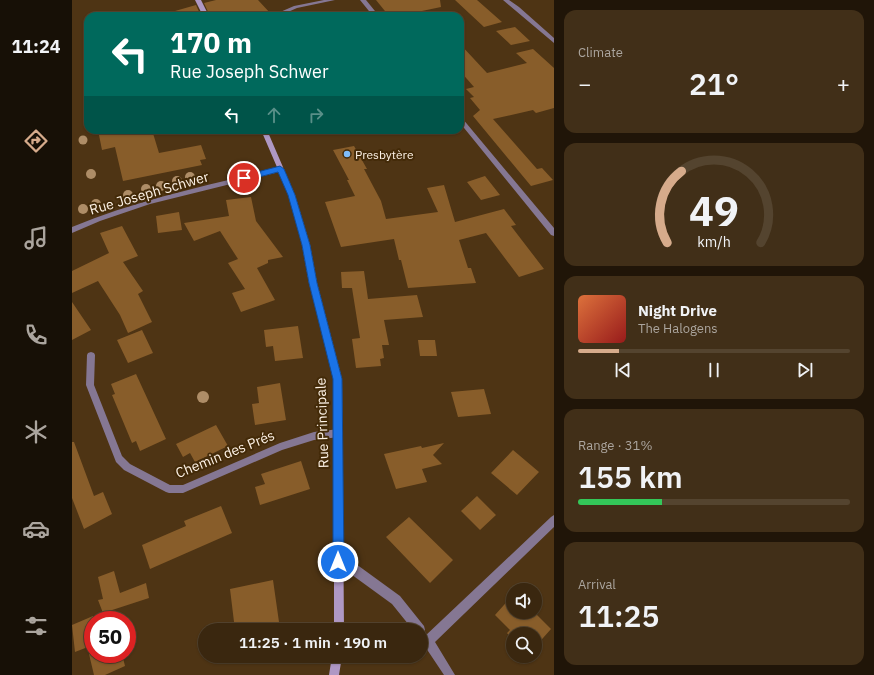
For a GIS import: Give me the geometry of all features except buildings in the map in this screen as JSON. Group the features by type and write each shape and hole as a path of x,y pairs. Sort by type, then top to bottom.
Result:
{"main road":[{"path":"198,0 204,12"},
{"name":"Rue Principale","path":"266,134 292,195 306,245 313,283 338,379 338,562 340,623"},
{"path":"334,675 335,663"}],"street":[{"path":"283,12 296,6 332,0"},
{"path":"363,0 373,12"},
{"path":"506,0 554,41"},
{"path":"464,124 554,233"},
{"name":"Rue Joseph Schwer","path":"72,230 98,218 130,208 280,169"},
{"name":"Chemin des Prés","path":"91,355 90,385 119,459 127,467 169,489 183,489 280,447 314,436 339,433"},
{"path":"428,637 554,520"},
{"path":"338,562 352,568 396,600 414,623"},
{"path":"428,644 450,675"}],"place":[{"name":"Presbytère","path":"347,154"}],"route":[{"path":"244,178 280,169 292,195 306,245 313,283 338,379 338,562"}]}
